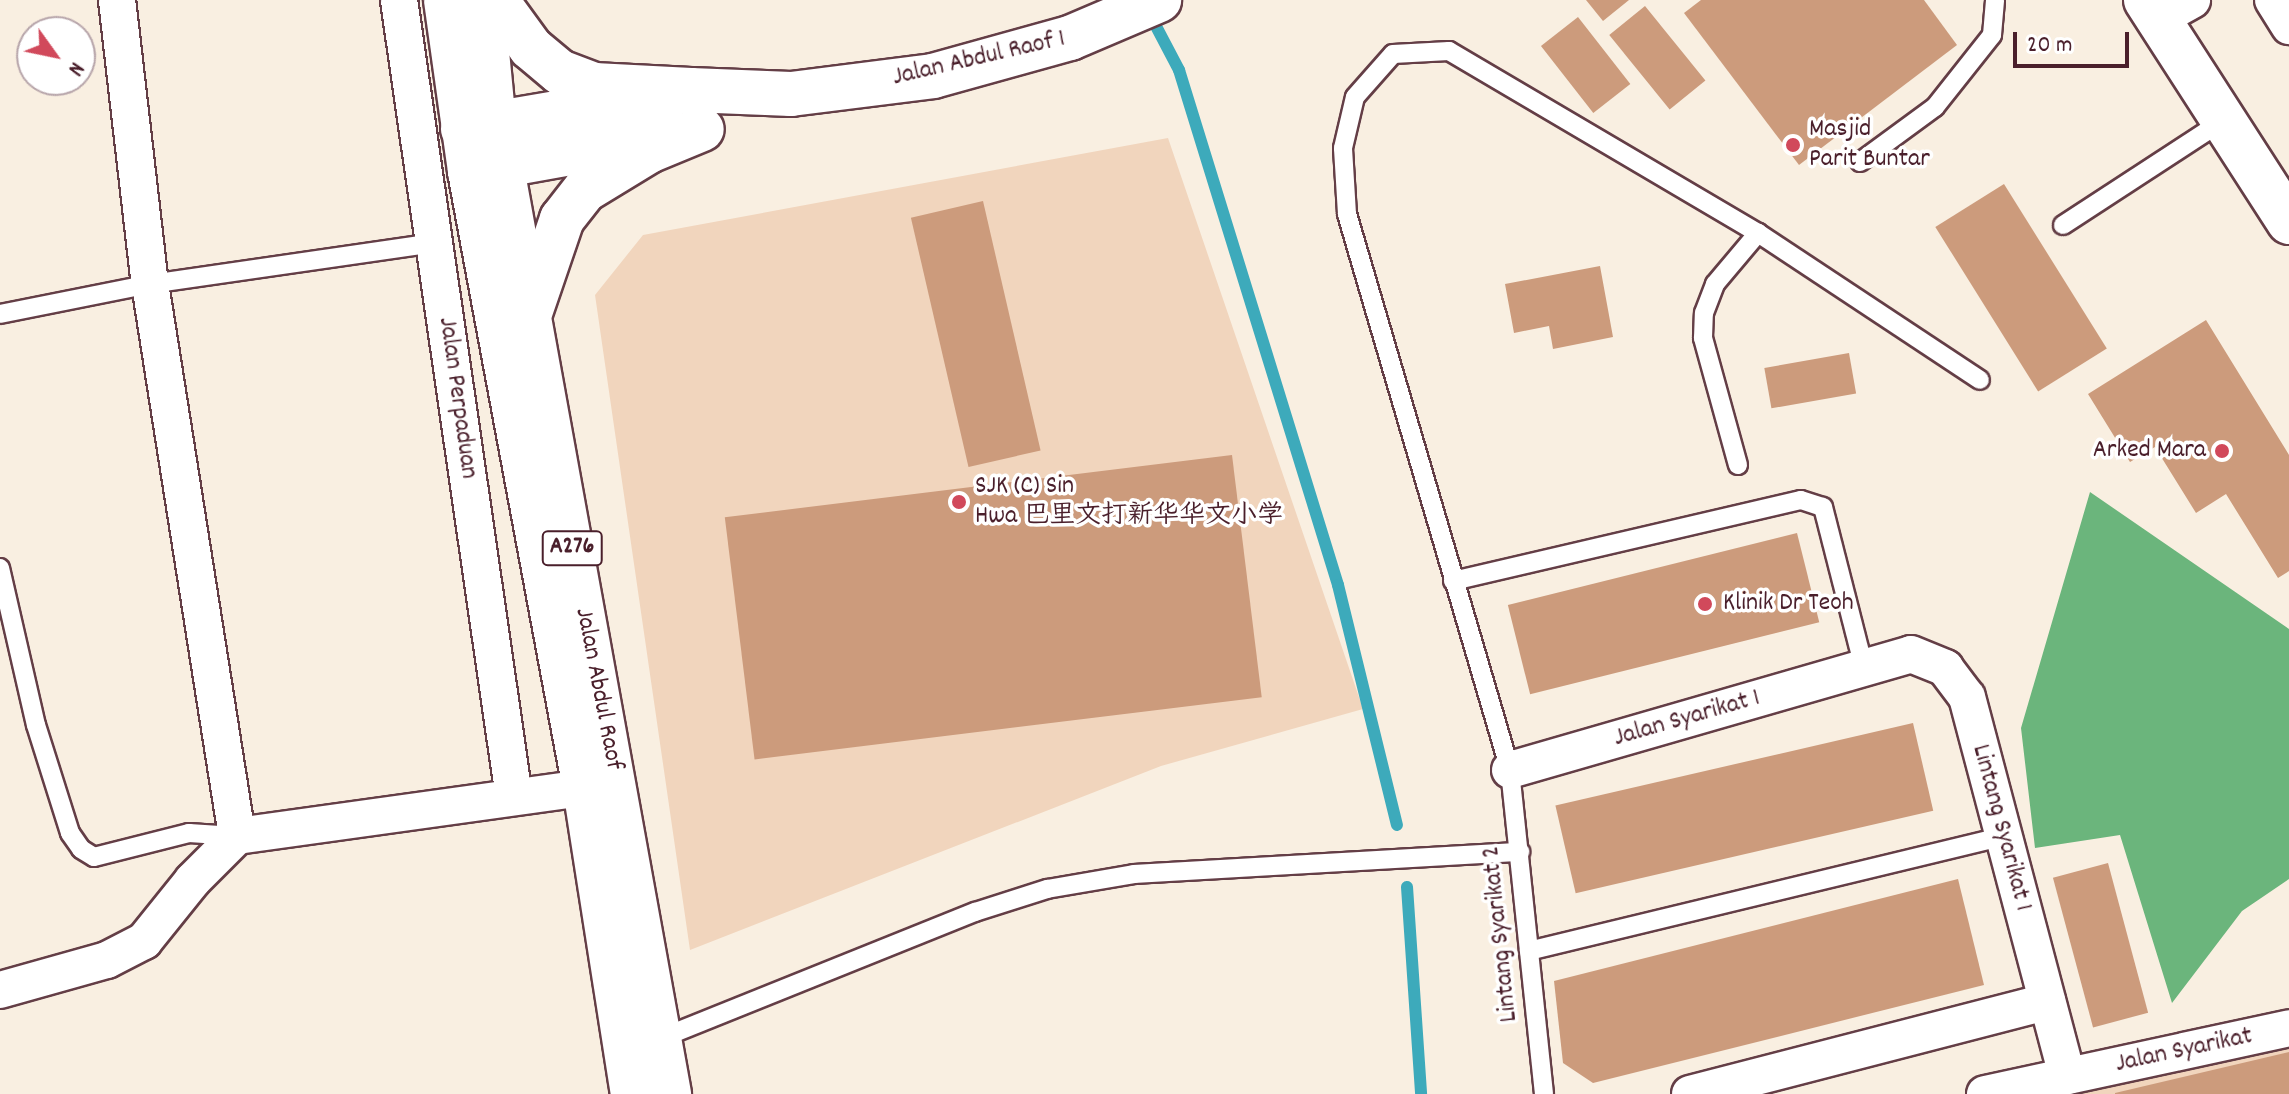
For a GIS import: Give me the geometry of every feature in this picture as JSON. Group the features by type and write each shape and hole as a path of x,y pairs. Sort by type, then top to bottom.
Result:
{"main road":[{"name":"Jalan Abdul Raof","path":"446,0 486,169 633,1094"},
{"name":"Jalan Abdul Raof","path":"478,127 482,0"},
{"path":"496,0 531,48 560,72 594,85 697,109"},
{"name":"Jalan Abdul Raof 1","path":"478,127 697,109 933,76 1070,38 1159,0"},
{"path":"2166,6 2224,120 2289,222"},
{"name":"Jalan Abdul Raof 1","path":"486,169 697,109"},
{"path":"529,315 562,219 585,190 649,151 697,109"},
{"name":"Jalan Abdul Raof","path":"486,169 529,315 669,1094"}],"street":[{"path":"117,0 150,284 237,836"},
{"name":"Jalan Perpaduan","path":"399,0 514,797"},
{"path":"2273,0 2289,26"},
{"name":"Lintang Syarikat 1","path":"1864,668 1911,654 1945,668 1967,697 2070,1088"},
{"name":"Jalan Syarikat 1","path":"1510,770 1864,668"},
{"path":"0,990 107,960 144,941 193,880 237,836 585,788"},
{"path":"1690,1094 2047,1002"},
{"name":"Jalan Syarikat","path":"1985,1094 2070,1088 2289,1028"}],"lane":[{"path":"1860,162 1935,107 1992,35 1995,0"},
{"name":"Lintang Syarikat 2","path":"1544,1094 1510,770 1347,214 1343,148 1355,97 1393,54 1449,51 1758,233 1980,380"},
{"path":"2063,225 2224,120"},
{"path":"1738,465 1703,338 1704,313 1715,284 1758,233"},
{"path":"0,314 150,284 434,243"},
{"path":"1453,581 1801,500 1823,507 1864,668"},
{"path":"0,568 36,725 70,833 81,849 94,857 189,833 237,836"},
{"path":"1529,951 2004,836"},
{"path":"659,1039 975,912 1047,889 1134,874 1520,852"}],"shaded area":[{"name":"SJK (C) Sin Hwa 巴里文打新华华文小学","path":"1168,138 1363,709 1161,766 690,950 595,295 643,235"},
{"path":"2289,1032 2289,1094 2035,1094"}],"green space":[{"path":"2090,492 2289,629 2289,879 2242,911 2172,1003 2120,835 2035,848 2021,728"}],"building":[{"path":"1586,0 1629,0 1603,21"},
{"path":"1701,0 1924,0 1957,45 1799,165 1684,13"},
{"path":"1645,6 1705,81 1670,110 1609,35"},
{"path":"1578,17 1630,84 1593,113 1541,46"},
{"path":"2004,184 2107,349 2038,391 1935,227"},
{"path":"983,201 1041,450 968,467 911,218"},
{"path":"1600,266 1613,337 1553,349 1549,326 1514,333 1505,284"},
{"name":"Arked Mara","path":"2206,320 2289,455 2289,571 2278,578 2226,494 2196,513 2155,447 2130,462 2088,394"},
{"path":"1849,353 1856,393 1771,408 1764,368"},
{"path":"1232,455 1262,697 755,759 725,517"},
{"path":"1797,533 1819,622 1530,694 1508,605"},
{"path":"1913,723 1933,811 1576,893 1555,806"},
{"path":"2108,863 2148,1013 2093,1027 2053,878"},
{"path":"1958,879 1984,985 1593,1083 1563,1063 1554,981"},
{"path":"2289,1052 2289,1094 2115,1094 2115,1093"}],"waterway":[{"path":"1148,11 1179,70 1338,585 1397,825"},
{"path":"1407,887 1421,1094"}],"place":[{"name":"Masjid Parit Buntar","path":"1793,145"},
{"name":"Arked Mara","path":"2222,451"},
{"name":"SJK (C) Sin Hwa 巴里文打新华华文小学","path":"959,502"},
{"name":"Klinik Dr Teoh","path":"1705,604"}]}
